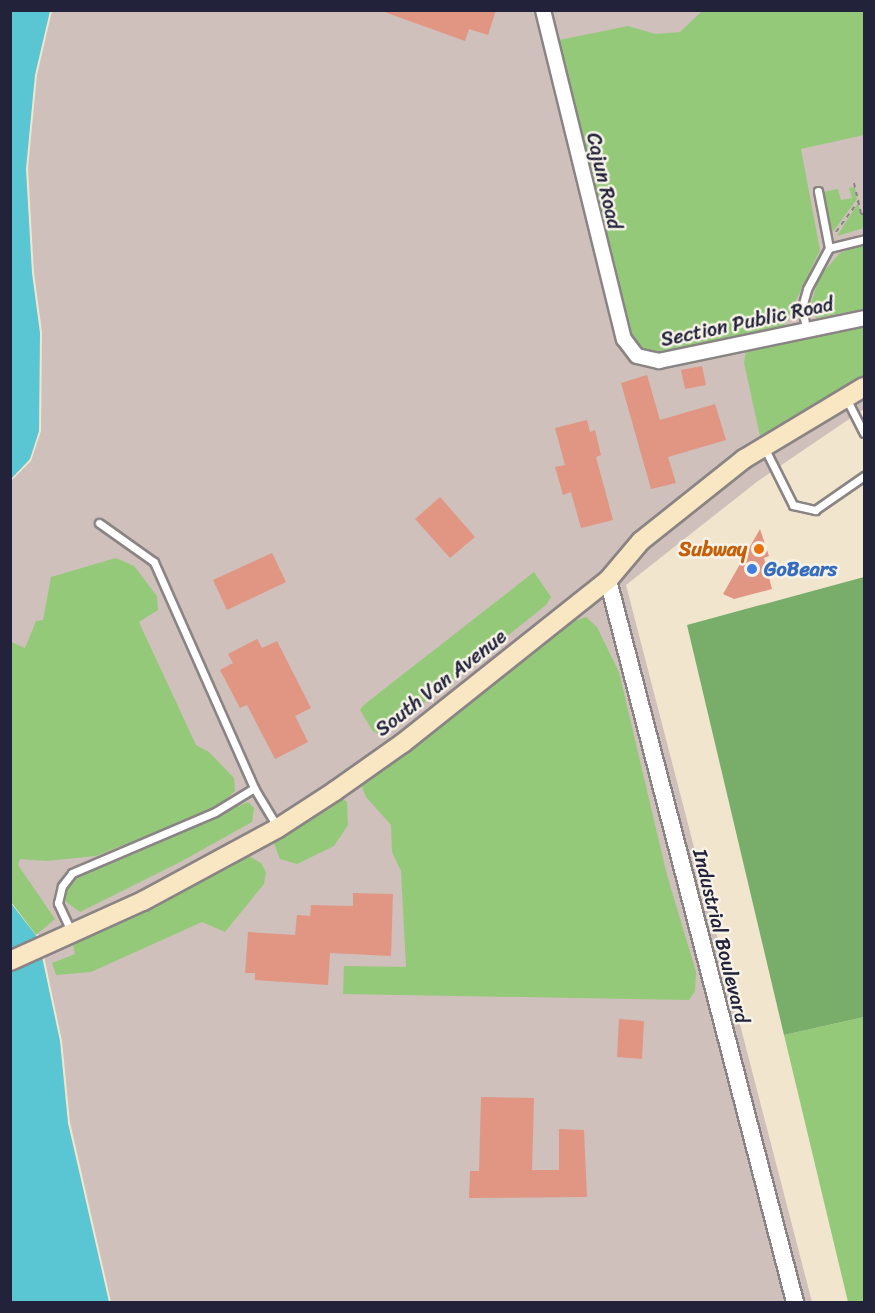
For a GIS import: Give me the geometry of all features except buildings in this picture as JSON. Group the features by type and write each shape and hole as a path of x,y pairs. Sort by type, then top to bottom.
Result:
{"main road":[{"name":"South Van Avenue","path":"10,961 143,901 278,828 403,743 608,580 641,541 764,446 864,387"}],"street":[{"name":"Cajun Road","path":"543,10 624,339 637,356"},
{"name":"Section Public Road","path":"637,356 659,361 864,318"},
{"name":"Industrial Boulevard","path":"608,580 795,1302"}],"lane":[{"path":"806,329 802,307 807,289 828,245 818,191"},
{"path":"828,245 864,239"},
{"path":"845,398 864,433"},
{"path":"764,446 793,505 815,510 864,476"},
{"path":"99,523 154,562 254,788 278,828"},
{"path":"72,933 58,903 62,886 72,873 215,812 254,788"}],"path":[{"path":"854,183 864,214"},
{"path":"828,245 859,201"}],"shaded area":[{"path":"52,11 864,11 864,409 758,481 626,585 812,1302 111,1302 70,1122 62,1041 40,937 11,898 10,482 31,461 41,431 42,332 34,273 28,168 37,75"}],"green space":[{"path":"702,11 864,11 864,135 801,149 820,250 783,328 656,354 642,350 630,340 554,41 628,26 655,34 680,32"},
{"path":"855,187 857,199 832,233 823,192 838,189 841,200 852,198 849,188"},
{"path":"858,203 861,215 864,215 864,228 837,236"},
{"path":"864,243 864,309 816,318 811,304 819,277 840,253"},
{"path":"864,326 864,375 760,436 744,363 746,350"},
{"path":"116,558 134,566 157,596 158,610 139,622 196,745 209,752 234,778 235,791 222,803 195,816 96,856 46,861 20,859 18,865 55,919 36,935 11,902 11,642 25,648 36,621 43,620 51,577"},
{"path":"534,572 551,597 546,605 386,733 380,735 372,730 360,710 365,704"},
{"path":"864,577 864,1017 784,1035 687,625"},
{"path":"586,617 597,627 619,672 667,875 696,972 695,991 689,1000 343,994 344,966 406,967 401,871 392,852 391,825 366,797 360,782 480,694 568,623"},
{"path":"339,796 347,802 348,825 334,846 297,864 280,859 272,838"},
{"path":"248,802 254,808 252,822 182,861 80,912 65,901 68,888 80,874"},
{"path":"245,854 261,863 266,872 264,884 225,932 202,922 91,972 56,975 52,963 75,954 72,941"},
{"path":"864,1017 864,1302 848,1302 784,1035"}],"water":[{"path":"11,10 50,11 35,75 26,169 32,273 40,333 39,431 30,459 11,479"},
{"path":"10,902 38,938 60,1041 68,1123 109,1302 11,1302"}],"place":[{"name":"Subway","path":"759,549"},
{"name":"GoBears","path":"752,569"}]}
